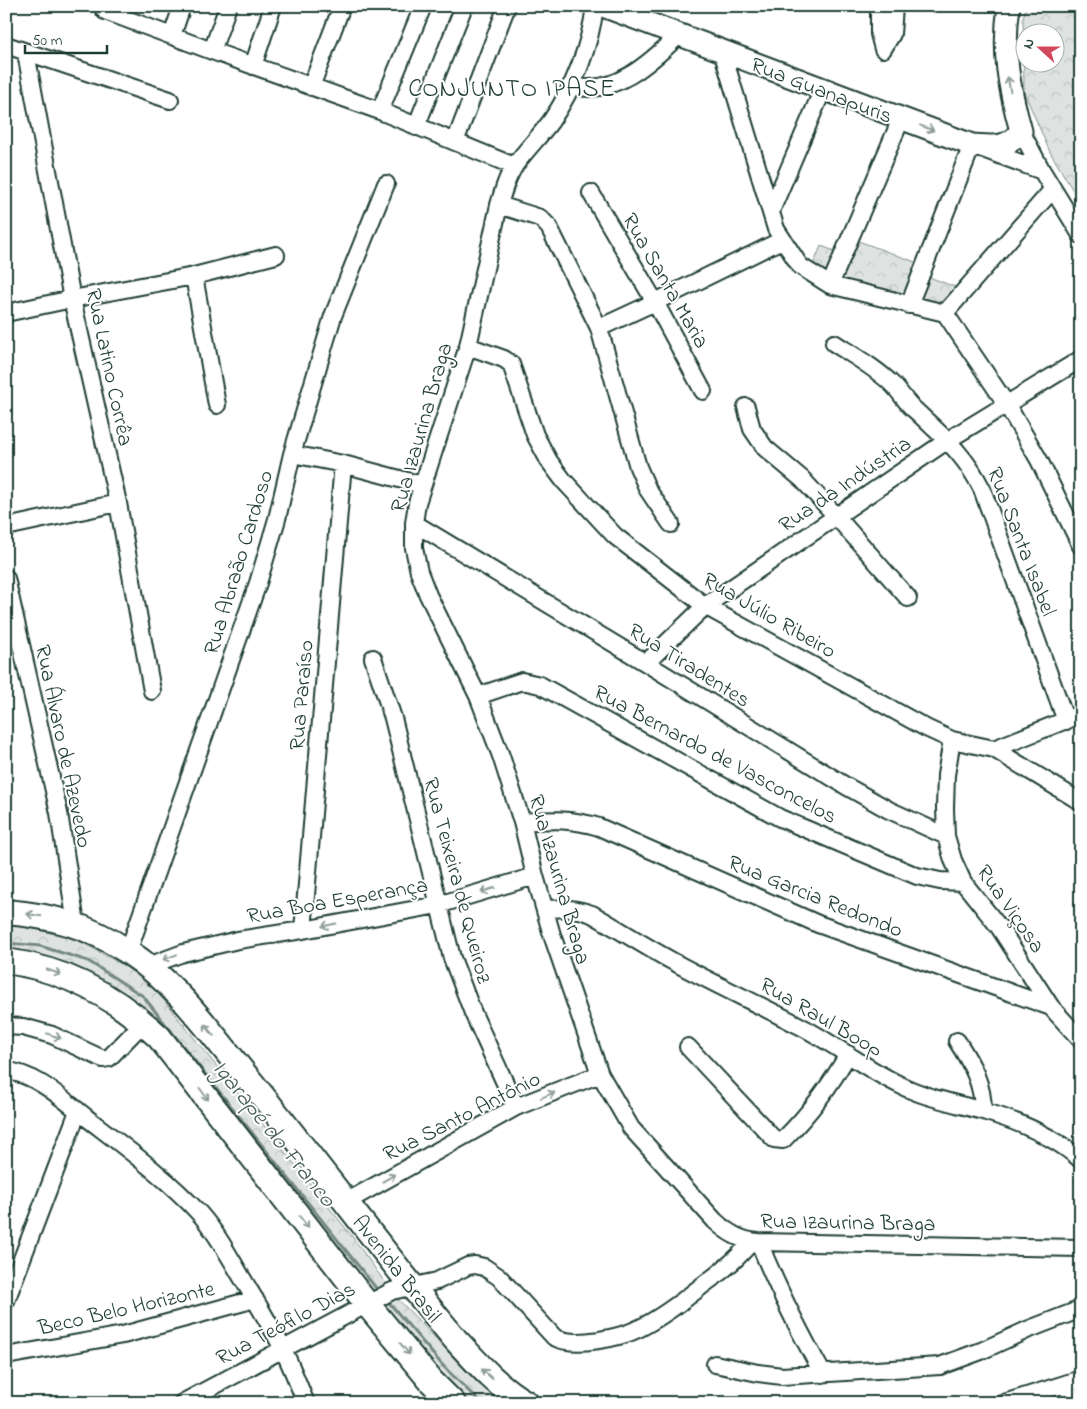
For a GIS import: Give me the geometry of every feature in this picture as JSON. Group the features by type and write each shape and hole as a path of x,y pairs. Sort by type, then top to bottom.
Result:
{"highway":[{"name":"Avenida Brasil","path":"6,912 52,918 76,924 104,937 148,966 189,1006 346,1202 402,1289 500,1386 526,1403"},
{"name":"Avenida Brasil","path":"6,961 41,968 81,983 102,994 143,1023 159,1037 175,1055 232,1132 370,1302 431,1381 453,1403"}],"main road":[{"name":"Rua Guanapuris","path":"603,6 972,145"},
{"path":"972,145 1002,146 1014,140 1021,131 1010,90 1005,56 1009,6"}],"street":[{"path":"172,36 182,6"},
{"path":"212,51 228,6"},
{"path":"253,66 273,6"},
{"path":"311,87 342,6"},
{"path":"380,111 423,6"},
{"path":"416,127 464,6"},
{"path":"455,142 507,6"},
{"name":"Rua Izaurina Braga","path":"595,6 589,37 571,85 551,120 514,166 506,183 499,205 468,346 422,485 414,523 414,548 419,572 428,595 478,696 502,756 522,822 534,876 565,978 600,1074 631,1128 715,1221 726,1231 738,1238 755,1242 1081,1248"},
{"path":"879,6 879,34 883,49 892,34 894,6"},
{"path":"103,9 212,51 380,111 514,166"},
{"path":"571,85 579,88 588,88 619,81 652,61 679,35"},
{"path":"6,45 170,100"},
{"path":"722,51 776,229 800,266 830,286 945,313 1007,405 1040,460 1081,546"},
{"name":"Rua Latino Corrêa","path":"26,53 72,299 118,503 152,691"},
{"path":"771,211 823,89"},
{"path":"830,286 901,118"},
{"path":"1021,131 1042,171 1081,235"},
{"path":"909,305 972,145"},
{"name":"Rua Guanapuris","path":"972,145 1042,171"},
{"name":"Rua Abraão Cardoso","path":"128,952 258,583 277,519 292,454 333,316 386,184"},
{"path":"945,313 1053,189"},
{"name":"Rua Santa Maria","path":"591,193 655,302 703,391"},
{"path":"499,205 540,218 545,222 599,328 638,467 648,490 671,524"},
{"path":"599,328 782,240"},
{"path":"6,313 194,276 276,255"},
{"path":"194,276 217,404"},
{"name":"Rua Santa Isabel","path":"834,343 873,368 893,385 914,409 964,457 974,473 982,490 1066,721"},
{"name":"Rua Júlio Ribeiro","path":"468,346 504,359 512,364 535,435 564,481 615,536 705,606 926,728 952,740 994,749 1081,802"},
{"name":"Rua da Indústria","path":"646,663 705,606 948,440 1081,359"},
{"path":"746,407 752,429 765,448 802,479 908,598"},
{"path":"292,454 343,464 422,485"},
{"name":"Rua Paraíso","path":"303,930 343,464"},
{"path":"6,527 118,503"},
{"name":"Rua Tiradentes","path":"414,523 846,786 889,810 946,836"},
{"name":"Rua Álvaro de Azevedo","path":"6,578 59,813 76,924"},
{"name":"Rua Teixeira de Queiroz","path":"373,658 393,718 452,958 466,995 516,1107"},
{"name":"Rua Bernardo de Vasconcelos","path":"478,696 522,681 540,685 780,818 917,876 963,882"},
{"path":"994,749 1081,714"},
{"name":"Rua Viçosa","path":"952,740 946,775 945,808 946,836 953,860 963,882 999,927 1051,1007"},
{"name":"Rua Garcia Redondo","path":"522,822 565,820 578,821 598,827 818,924 1051,1007 1081,1040"},
{"name":"Rua Boa Esperança","path":"148,966 182,953 238,940 438,905 534,876"},
{"name":"Rua Raul Boop","path":"545,909 569,908 592,914 674,962 803,1027 874,1072 902,1086 933,1098 983,1111 1019,1124 1070,1150 1081,1160"},
{"path":"6,1026 23,1027 52,1035 103,1059 109,1058 143,1023"},
{"path":"956,1042 968,1058 978,1079 983,1101 983,1111"},
{"path":"688,1048 774,1139 780,1141 805,1119 828,1089 848,1054"},
{"path":"6,1071 25,1075 38,1082 78,1111 135,1155 202,1215 224,1247 283,1348 306,1403"},
{"name":"Rua Santo Antônio","path":"346,1202 516,1107 600,1074"},
{"path":"6,1301 78,1111"},
{"path":"755,1242 790,1314 824,1374"},
{"name":"Rua Teófilo Dias","path":"182,1403 370,1302 402,1289 437,1281 468,1266 484,1267 499,1277 554,1337 561,1341 579,1342 604,1339 638,1329 674,1308 733,1262 755,1242"},
{"name":"Beco Belo Horizonte","path":"6,1356 123,1335 255,1299"},
{"path":"715,1364 782,1376 940,1366 1081,1309"},
{"path":"1004,1403 1074,1381 1072,1403"}],"green space":[{"path":"1026,6 1081,6 1081,204 1050,152 1024,92 1024,72 1064,72 1064,22 1023,22"},
{"path":"853,239 918,263 919,273 955,287 937,306 837,281 813,265 821,246 846,255"},
{"path":"6,925 31,928 78,940 121,964 151,984 351,1235 394,1295 475,1379 501,1403 456,1403 130,1007 6,956"}],"waterway":[{"name":"Igarapé do Franco","path":"6,943 40,946 88,961 143,996 380,1293"},
{"name":"Igarapé do Franco","path":"386,1299 444,1367 481,1403"}],"district":[{"name":"CONJUNTO IPASE","path":"512,87"}]}
